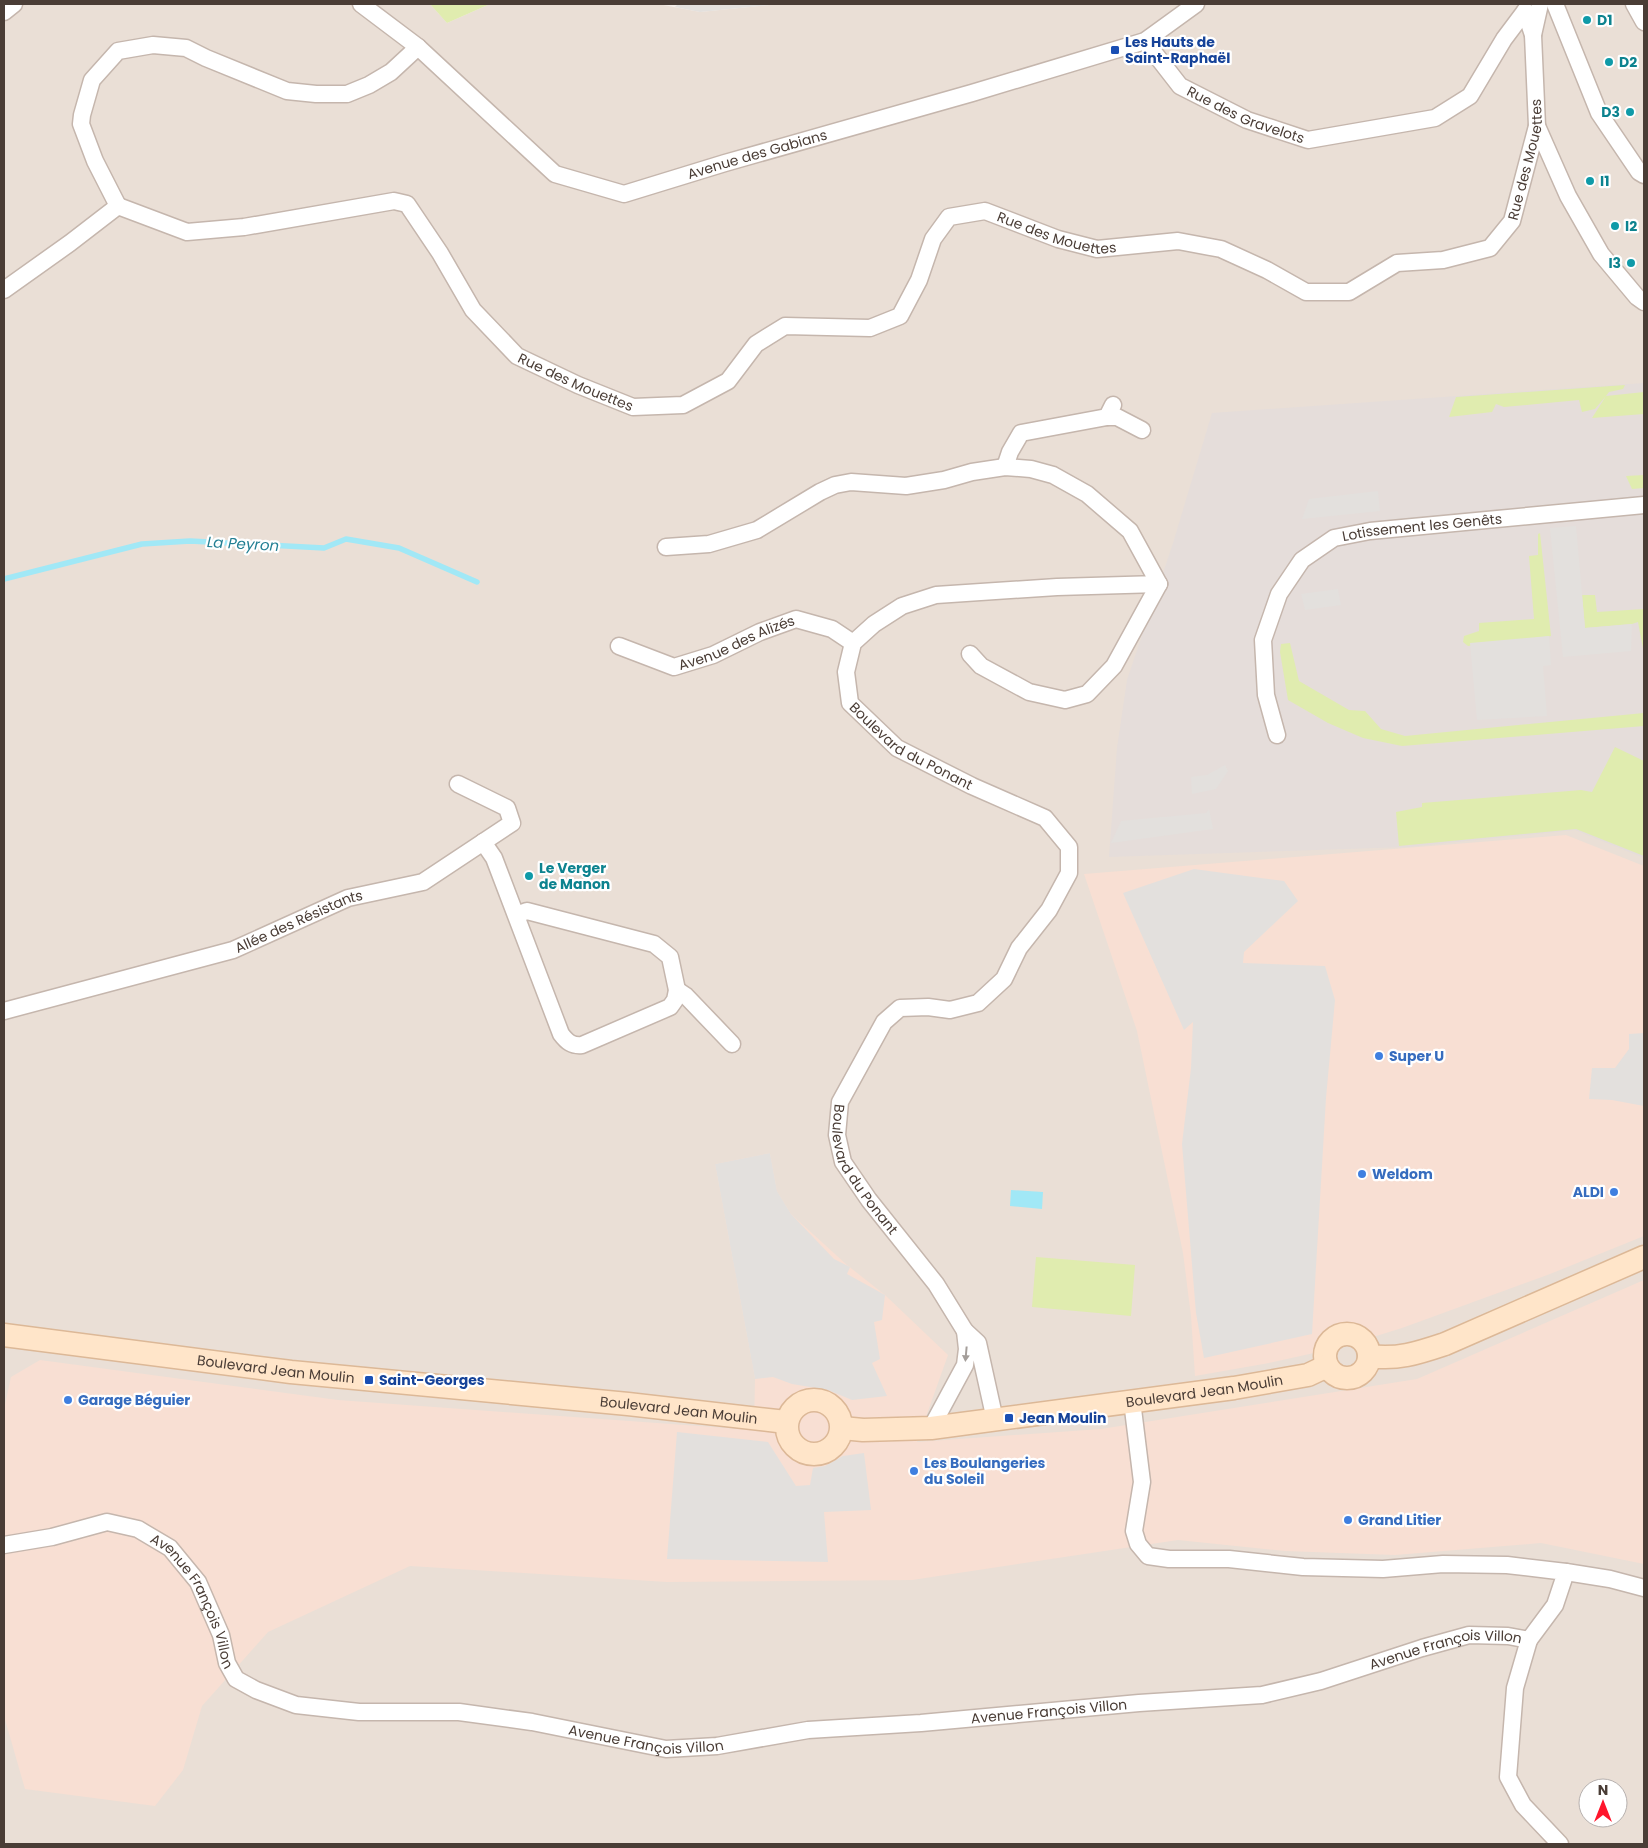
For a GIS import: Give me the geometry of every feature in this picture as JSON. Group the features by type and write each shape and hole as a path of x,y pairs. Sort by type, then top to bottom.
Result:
{"street":[{"path":"4,12 14,4"},
{"name":"Avenue des Gabians","path":"362,4 418,47 556,174 624,194 725,163 998,86 1145,41 1196,4"},
{"path":"1533,35 1540,4"},
{"path":"1555,4 1599,113 1639,172 1644,175"},
{"path":"1634,4 1644,22"},
{"name":"Rue des Gravelots","path":"1145,41 1180,86 1247,120 1308,140 1435,118 1470,96 1504,39 1524,11"},
{"name":"Rue des Mouettes","path":"118,206 187,232 244,227 394,201 407,204 440,253 473,310 517,356 633,407 683,405 728,381 756,344 785,326 870,328 900,316 918,280 933,239 949,217 985,211 1058,239 1097,249 1178,241 1221,249 1267,270 1306,292 1349,292 1397,263 1443,260 1490,248 1512,221 1537,126 1533,35 1524,11"},
{"path":"4,290 118,206 95,161 81,124 92,80 118,51 153,45 186,48 287,91 316,94 347,94 369,85 391,72 418,47"},
{"path":"1537,126 1568,196 1601,254 1637,297 1644,302"},
{"path":"1005,466 1010,452 1021,433 1110,411 1117,417 1142,430"},
{"path":"666,547 709,544 757,530 835,485 851,482 906,486 944,480 972,472 1005,466 1031,469 1053,475 1087,494 1130,531 1159,584"},
{"name":"Lotissement les Genêts","path":"1277,735 1266,695 1263,640 1279,594 1302,560 1334,538 1370,531 1644,504"},
{"path":"853,643 874,624 902,606 936,595 1057,587 1159,584"},
{"path":"970,654 981,666 1029,692 1065,700 1087,694 1114,666 1159,584"},
{"name":"Avenue des Alizés","path":"620,646 674,667 713,656 760,632 796,619 832,629 853,643"},
{"name":"Boulevard du Ponant","path":"853,643 846,672 850,703 898,748 972,786 1045,818 1069,847 1069,873 1049,910 1019,948 1004,979 978,1003 950,1010 928,1007 900,1008 884,1022 840,1102 836,1135 843,1162 869,1200 936,1284 965,1331 978,1344 995,1420"},
{"name":"Allée des Résistants","path":"4,1011 233,950 348,898 424,882 512,823 507,808 458,784"},
{"path":"483,842 494,858 561,1034 574,1046 582,1045 670,1007 675,1000 677,990 670,957 654,944 527,912 516,915"},
{"path":"677,990 686,996 732,1044"},
{"path":"1369,1356 1386,1359 1415,1354 1445,1344 1644,1258"},
{"name":"Boulevard du Ponant","path":"932,1428 964,1365 967,1349 965,1331"},
{"path":"1346,1333 1355,1335 1367,1347 1368,1364 1364,1370 1351,1378 1337,1376 1327,1366 1324,1357 1326,1348 1330,1340 1337,1335 1346,1333"},
{"name":"Boulevard Jean Moulin","path":"4,1335 292,1372 628,1404 786,1422"},
{"name":"Boulevard Jean Moulin","path":"842,1428 862,1430 932,1428 995,1420 1308,1375 1327,1366"},
{"path":"958,1379 986,1375"},
{"path":"812,1399 830,1404 841,1419 842,1428 837,1443 826,1452 811,1455 797,1449 788,1437 786,1422 795,1406 812,1399"},
{"path":"1132,1401 1142,1482 1134,1531 1138,1544 1148,1556 1169,1559 1229,1559 1302,1567 1383,1569 1443,1564 1498,1565 1566,1572 1610,1579 1644,1588"},
{"name":"Avenue François Villon","path":"4,1546 52,1537 107,1522 138,1529 170,1548 198,1582 221,1636 227,1663 236,1679 256,1690 296,1705 359,1712 459,1712 532,1722 666,1748 717,1746 808,1730 921,1723 1262,1695 1321,1682 1422,1648 1469,1635 1508,1636 1529,1640 1555,1605 1566,1572"},
{"path":"1529,1640 1515,1688 1508,1777 1523,1805 1560,1844"}],"shaded area":[{"path":"4,4 430,4 447,23 490,4 658,4 700,12 780,4 1644,4 1644,1844 4,1844"},
{"path":"678,4 780,4 700,12 675,7"},
{"path":"1644,383 1644,858 1575,830 1407,847 1109,857 1117,748 1127,680 1173,543 1212,413"},
{"path":"1378,491 1380,511 1302,519 1309,499"},
{"path":"1576,526 1585,628 1632,624 1631,651 1563,657 1550,528"},
{"path":"1338,589 1341,605 1305,610 1301,594"},
{"path":"1549,636 1551,665 1543,666 1547,716 1477,720 1470,643"},
{"path":"1225,765 1228,771 1216,789 1192,794 1191,777 1207,775"},
{"path":"1209,809 1213,829 1111,843 1121,821 1206,813"},
{"path":"1566,835 1644,866 1644,1236 1550,1274 1402,1328 1341,1347 1269,1363 1195,1376 1191,1316 1183,1253 1137,1031 1084,874"},
{"path":"1194,869 1284,881 1298,901 1244,952 1243,963 1325,966 1335,1000 1326,1098 1312,1334 1204,1358 1196,1313 1182,1144 1191,1068 1193,1022 1184,1030 1123,893"},
{"path":"1644,1033 1644,1106 1612,1100 1589,1099 1592,1068 1615,1068 1629,1049 1629,1034"},
{"path":"770,1153 777,1191 791,1214 847,1265 885,1295 948,1355 917,1442 1101,1429 1417,1379 1644,1280 1644,1564 1541,1543 1395,1555 1285,1551 1178,1540 912,1580 667,1582 410,1566 268,1632 202,1706 183,1770 155,1806 25,1789 4,1716 4,1409 11,1377 40,1360 338,1400 754,1430 755,1379 715,1164"},
{"path":"770,1153 777,1191 791,1214 834,1259 850,1267 847,1274 885,1295 882,1320 874,1322 880,1359 872,1363 887,1396 852,1400 828,1390 792,1384 773,1377 755,1379 715,1164"},
{"path":"677,1432 768,1442 796,1486 810,1485 813,1468 825,1466 843,1456 864,1453 871,1510 824,1512 828,1562 667,1559"}],"green space":[{"path":"430,4 490,4 447,23"},
{"path":"1625,385 1623,389 1609,392 1595,409 1582,412 1579,400 1504,407 1496,404 1492,412 1449,417 1456,397"},
{"path":"1644,392 1644,414 1592,418 1606,396"},
{"path":"1644,475 1644,488 1632,489 1626,476"},
{"path":"1540,533 1551,636 1468,646 1463,642 1464,636 1479,631 1479,623 1534,619 1529,556 1538,555 1538,534"},
{"path":"1582,595 1595,595 1597,612 1644,609 1644,654 1638,622 1585,628"},
{"path":"1290,643 1299,681 1349,710 1365,711 1381,729 1405,736 1644,713 1644,726 1402,746 1363,738 1328,723 1288,700 1280,652 1281,644"},
{"path":"1615,747 1644,761 1644,856 1576,829 1399,846 1396,812 1422,807 1422,803 1581,790 1592,792"},
{"path":"1036,1257 1135,1265 1131,1316 1032,1307"}],"water":[{"path":"1011,1190 1043,1192 1042,1209 1010,1206"}],"waterway":[{"name":"La Peyron","path":"4,579 142,544 190,541 324,548 346,539 399,548 477,582"}],"place":[{"name":"D1","path":"1587,20"},
{"name":"Les Hauts de Saint-Raphaël","path":"1115,50"},
{"name":"D2","path":"1609,62"},
{"name":"D3","path":"1630,112"},
{"name":"I1","path":"1590,181"},
{"name":"I2","path":"1615,226"},
{"name":"I3","path":"1631,263"},
{"name":"Le Verger de Manon","path":"529,876"},
{"name":"Super U","path":"1379,1056"},
{"name":"Weldom","path":"1362,1174"},
{"name":"ALDI","path":"1614,1192"},
{"name":"Saint-Georges","path":"369,1380"},
{"name":"Garage Béguier","path":"68,1400"},
{"name":"Jean Moulin","path":"1009,1418"},
{"name":"Les Boulangeries du Soleil","path":"914,1471"},
{"name":"Grand Litier","path":"1348,1520"}]}
